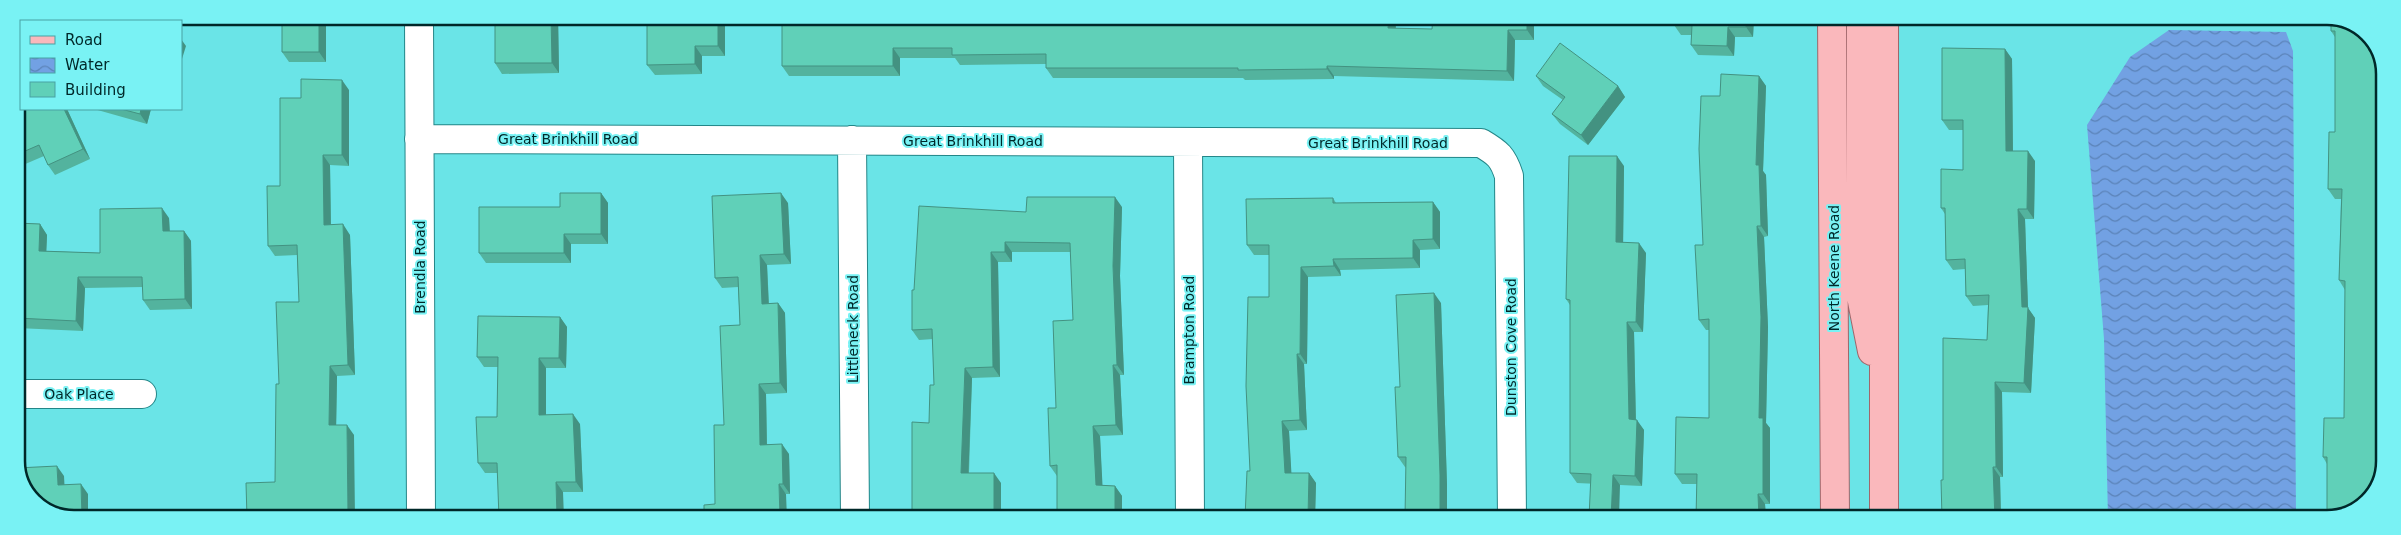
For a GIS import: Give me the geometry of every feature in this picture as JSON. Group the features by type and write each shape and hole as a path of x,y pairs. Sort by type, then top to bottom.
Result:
{"main road":[{"name":"North Keene Road","path":"1832,25 1835,510"},
{"path":"1861,25 1861,296 1884,416"},
{"path":"1884,25 1884,510"}],"street":[{"name":"Brendla Road","path":"419,25 421,510"},
{"name":"Great Brinkhill Road","path":"419,139 1481,143 1504,160 1509,176"},
{"name":"Littleneck Road","path":"852,140 855,510"},
{"name":"Brampton Road","path":"1188,142 1190,510"},
{"name":"Dunston Cove Road","path":"1509,176 1512,510"},
{"name":"Oak Place","path":"25,394 142,394"}],"water":[{"path":"2169,30 2286,32 2293,51 2296,510 2108,510 2104,339 2087,125 2130,57"}],"building":[{"path":"282,25 319,25 319,52 282,52"},
{"path":"495,25 551,25 552,63 495,63"},
{"path":"647,25 718,25 718,46 695,46 695,64 647,65"},
{"path":"782,25 1388,25 1388,28 1432,29 1432,25 1527,25 1527,30 1508,30 1507,71 1327,66 1327,69 1238,70 1238,68 1046,68 1046,54 952,55 952,48 893,48 893,66 782,66"},
{"path":"1692,25 1746,25 1746,27 1728,27 1727,46 1691,45"},
{"path":"2331,25 2337,26 2352,31 2357,35 2368,47 2376,70 2376,462 2375,471 2368,488 2357,500 2352,504 2337,509 2327,510 2327,457 2323,457 2324,418 2344,418 2345,281 2339,280 2342,189 2328,189 2329,132 2335,132 2335,31 2331,31"},
{"path":"1560,43 1618,86 1581,135 1552,114 1565,97 1536,76"},
{"path":"1942,48 2005,49 2006,151 2028,151 2027,209 2018,209 2022,307 2028,307 2024,383 1995,382 1996,467 1993,467 1995,510 1942,510 1943,338 1987,340 1989,295 1966,296 1965,259 1946,260 1945,208 1941,208 1941,169 1963,170 1963,120 1942,120"},
{"path":"1721,74 1759,76 1756,165 1759,165 1761,226 1757,226 1761,317 1759,418 1763,418 1763,494 1758,494 1759,510 1696,510 1697,474 1675,474 1676,417 1709,418 1709,319 1699,320 1695,245 1703,245 1699,149 1701,96 1720,96"},
{"path":"301,79 342,80 342,155 323,155 324,225 343,224 348,365 330,366 329,425 347,425 348,510 247,510 246,483 275,482 276,384 279,384 276,302 299,302 297,245 268,246 267,186 280,186 280,98 301,98"},
{"path":"25,110 64,110 83,149 48,165 39,145 25,151"},
{"path":"125,110 141,110 140,114"},
{"path":"1569,156 1617,156 1616,242 1639,243 1636,322 1627,322 1629,419 1637,420 1635,476 1613,475 1611,510 1589,510 1591,474 1570,473 1570,300 1566,299"},
{"path":"560,193 601,193 601,234 564,234 564,253 479,253 479,207 560,207"},
{"path":"781,193 784,254 760,255 762,304 778,303 780,383 759,384 760,445 782,444 783,484 779,484 780,510 704,510 704,505 715,504 714,425 724,425 720,326 740,325 738,277 715,278 712,196"},
{"path":"1027,197 1115,197 1113,266 1117,365 1113,365 1116,425 1093,426 1096,485 1115,486 1115,510 1057,510 1057,465 1050,466 1048,408 1056,408 1053,321 1073,320 1070,243 1005,242 1005,252 991,252 993,367 965,368 961,473 994,473 994,510 912,510 912,422 929,423 930,385 934,385 932,329 912,330 912,290 914,290 919,206 1026,212"},
{"path":"1333,198 1333,203 1433,202 1433,239 1413,240 1413,258 1333,259 1334,266 1301,267 1300,354 1297,354 1300,420 1282,421 1285,473 1309,473 1308,510 1245,510 1247,471 1250,471 1246,386 1248,297 1269,297 1269,245 1247,245 1246,199"},
{"path":"162,208 163,231 184,231 185,299 143,300 142,277 78,277 76,321 25,318 25,223 40,224 39,251 100,253 100,209"},
{"path":"1434,293 1440,510 1405,510 1406,457 1398,457 1395,387 1400,387 1396,295"},
{"path":"478,316 560,317 559,358 539,358 539,415 573,414 576,482 556,482 557,510 499,510 497,463 478,463 476,417 497,417 498,357 477,357"},
{"path":"57,466 58,485 81,484 82,510 64,509 49,504 33,488 26,468"}]}
